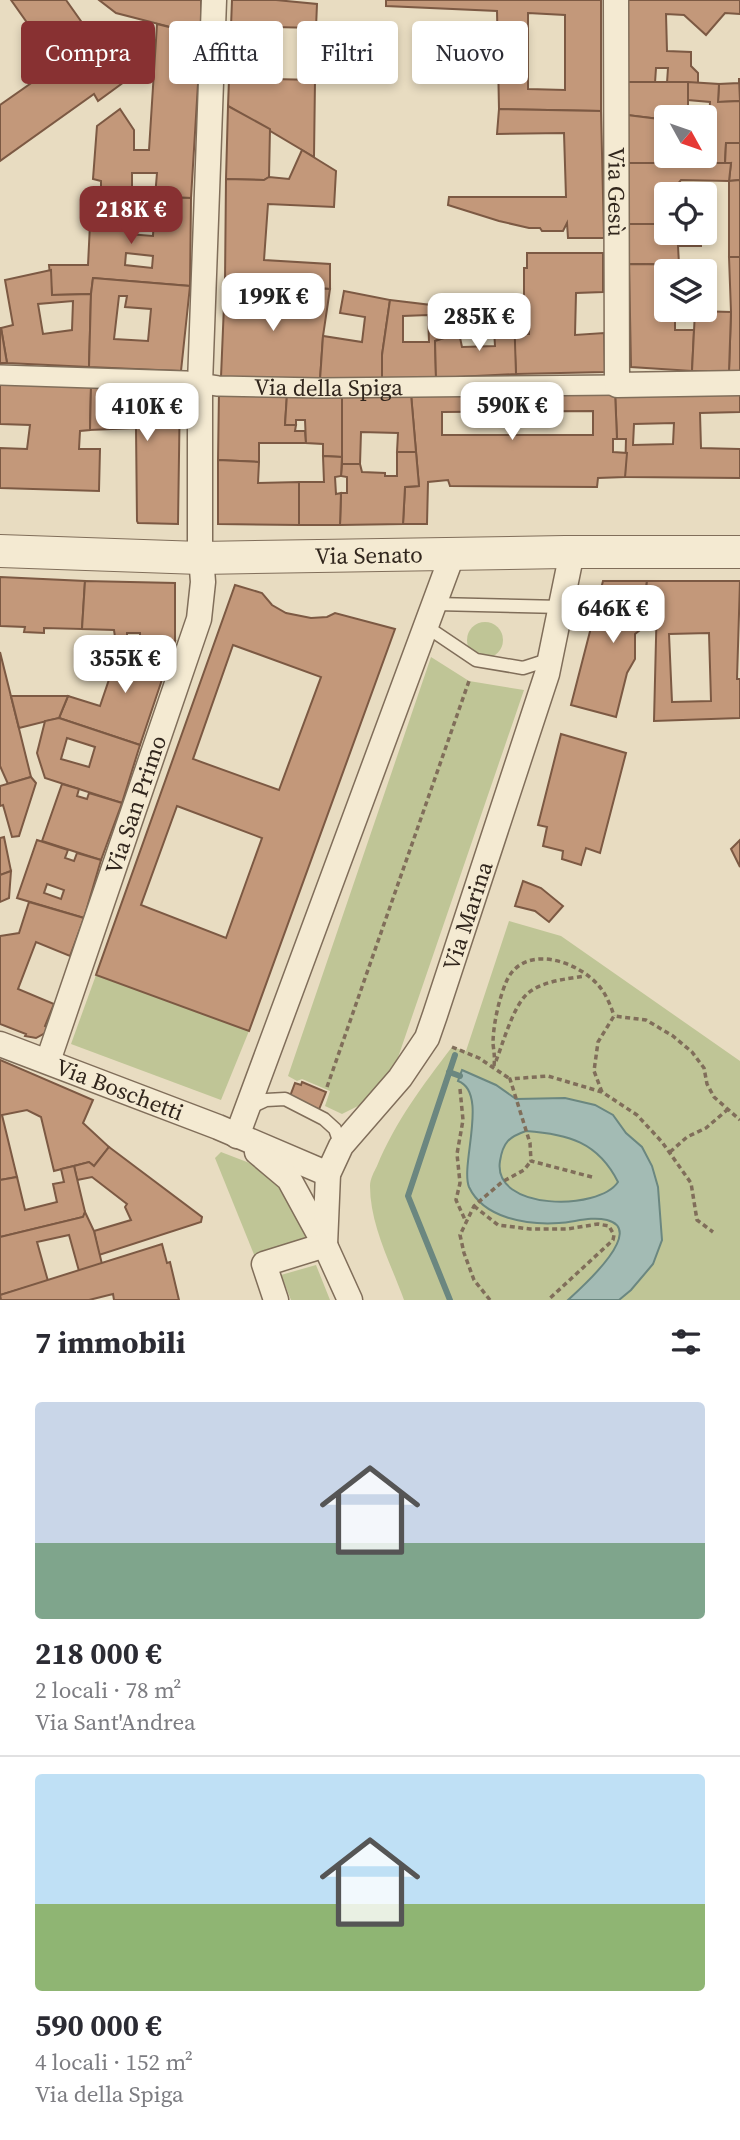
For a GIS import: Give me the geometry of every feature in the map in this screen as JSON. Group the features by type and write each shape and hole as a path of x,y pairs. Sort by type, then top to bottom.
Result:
{"street":[{"name":"Via San Primo","path":"48,1061 199,619 203,582 200,550 201,384 214,0"},
{"name":"Via Gesù","path":"616,0 617,385"},
{"name":"Via della Spiga","path":"0,375 218,386 321,388 740,383"},
{"name":"Via Senato","path":"0,551 740,552"},
{"name":"Via Marina","path":"325,1245 328,1174 341,1146 400,1078 427,1038 551,659 572,552"},
{"path":"328,1174 237,1136 453,553"},
{"name":"Via Boschetti","path":"0,1044 237,1136"},
{"name":"Via Marina","path":"237,1136 289,1179 325,1245 350,1300"},
{"path":"276,1300 264,1264 325,1245"}],"lane":[{"path":"431,615 562,607"},
{"path":"431,615 475,660 523,668 551,659"},
{"path":"249,1108 266,1100 285,1099 324,1119 335,1129 341,1146"}],"path":[{"path":"327,1087 469,681"},
{"path":"494,1066 493,1043 501,1001 508,979 521,963 544,958 569,965 587,975 599,987 614,1016"},
{"path":"494,1066 516,1012 527,994 552,982 587,975"},
{"path":"602,1092 594,1071 598,1042 614,1016"},
{"path":"614,1016 646,1020 673,1036 692,1052 704,1068 707,1084 714,1097 740,1120"},
{"path":"452,1048 466,1051 494,1066 510,1079 526,1130 531,1161 524,1170 502,1182 474,1206 460,1235 474,1280 490,1300"},
{"path":"510,1079 548,1076 602,1092 636,1115 670,1152 691,1183 697,1220 713,1232"},
{"path":"460,1088 463,1120 457,1154 460,1183 456,1200 467,1222"},
{"path":"670,1152 727,1110"},
{"path":"531,1161 592,1177"},
{"path":"474,1206 498,1225 530,1229 567,1229 598,1224 609,1226 614,1234 613,1240 548,1300"}],"green space":[{"path":"485,622 497,628 503,640 497,652 485,658 473,652 467,640 473,628"},
{"path":"431,657 469,681 524,690 392,1075 364,1103 342,1114 325,1106 330,1091 288,1076"},
{"path":"509,921 561,936 740,1061 740,1300 404,1300 377,1230 371,1201 371,1181 392,1134 431,1075 452,1047 466,1051"},
{"path":"96,975 249,1031 221,1100 71,1044"},
{"path":"221,1152 273,1172 284,1180 307,1241 255,1257 215,1158"},
{"path":"316,1265 330,1300 291,1300 281,1275"}],"water":[{"path":"462,1070 496,1085 516,1099 565,1098 595,1105 613,1115 626,1133 642,1147 652,1166 658,1187 662,1240 653,1264 619,1300 568,1300 597,1272 616,1247 620,1235 617,1226 601,1219 547,1223 521,1221 496,1213 476,1198 469,1187 467,1177 472,1099 467,1088 458,1081","holes":["526,1131 568,1138 591,1149 610,1168 618,1182 607,1191 590,1198 570,1201 529,1197 512,1189 502,1177 500,1161 503,1149 511,1138"]}],"building":[{"path":"11,0 66,0 81,21 26,21"},
{"path":"99,0 201,0 201,21 169,21 169,27 116,13"},
{"path":"232,0 317,4 316,21 297,21 297,28 283,27 283,21 231,21"},
{"path":"386,0 601,0 601,111 499,109 498,84 528,84 528,89 565,90 565,15 528,13 528,21 497,21 497,11 386,6"},
{"path":"627,0 740,0 740,14 725,13 706,35 684,15 666,14 667,51 691,52 691,66 698,73 698,84 667,83 668,68 656,68 655,83 627,82"},
{"path":"157,24 169,27 169,84 198,84 191,198 155,197 157,173 132,173 132,190 101,188 101,181 93,179 97,126 120,109 134,130 134,150 149,150"},
{"path":"739,78 740,101 718,102 719,84 739,83"},
{"path":"283,79 297,80 297,84 315,84 314,157 228,106 229,84 283,84"},
{"path":"627,82 688,82 688,105 654,105 654,118 627,115"},
{"path":"688,82 719,84 718,102 740,101 740,143 726,143 725,164 718,164 718,105 688,100"},
{"path":"30,84 121,84 98,101 94,94 0,161 0,105"},
{"path":"228,106 270,129 269,177 264,180 226,179"},
{"path":"499,109 601,111 604,238 568,238 567,223 563,231 542,231 540,228 499,221 448,205 449,197 566,197 564,133 497,134"},
{"path":"627,115 654,118 654,163 627,163"},
{"path":"726,143 740,143 740,180 729,181 731,163 725,164"},
{"path":"302,150 336,171 334,207 268,204 264,260 330,264 330,289 225,281 226,179 289,179"},
{"path":"627,163 654,163 654,168 718,168 718,163 731,163 729,181 654,182 654,224 629,224"},
{"path":"740,180 740,257 729,257 729,181"},
{"path":"101,188 132,190 128,234 153,236 155,197 191,198 190,286 93,278 91,294 52,295 49,265 88,265 91,204 101,203","holes":["126,253 153,256 152,268 125,265"]},
{"path":"629,224 654,224 654,245 701,245 678,246 679,259 654,259 654,264 629,264"},
{"path":"527,253 603,253 603,292 576,293 575,335 604,333 605,372 516,374 514,334 529,334 528,313 524,313 524,268 527,268"},
{"path":"729,257 740,257 740,371 729,371"},
{"path":"629,264 654,264 654,322 675,322 675,330 694,330 692,371 631,367"},
{"path":"51,270 52,295 91,294 89,367 7,363 1,328 13,325 5,280","holes":["73,301 72,330 43,334 38,304"]},
{"path":"93,278 190,286 181,371 89,367","holes":["119,296 127,296 125,307 151,309 148,341 114,339"]},
{"path":"225,281 259,284 259,292 268,299 279,299 287,295 288,287 330,289 320,380 221,377"},
{"path":"344,291 390,300 382,355 382,380 320,380 323,336 362,342 365,317 340,313"},
{"path":"390,300 456,308 457,321 449,322 450,336 435,341 436,378 382,380 382,355","holes":["428,315 429,342 403,342 403,316"]},
{"path":"717,312 731,312 729,371 692,371 694,322 717,322"},
{"path":"493,313 514,313 516,374 436,378 435,341 459,333 462,347 495,346"},
{"path":"1,328 7,363 0,363"},
{"path":"0,384 91,387 90,430 80,431 79,449 100,449 99,491 0,488 0,448 27,449 30,425 0,424"},
{"path":"91,387 180,388 178,524 138,523 136,428 90,430"},
{"path":"219,391 287,394 285,425 296,425 295,431 305,431 306,443 259,443 259,462 218,460"},
{"path":"615,391 740,391 740,412 700,413 701,448 740,449 740,478 625,477 626,439 617,439","holes":["674,423 673,444 633,445 634,424"]},
{"path":"615,391 617,439 613,439 613,452 627,453 625,477 598,478 597,487 450,486 448,480 428,482 427,524 403,524 405,487 419,486 411,394","holes":["593,411 593,435 442,435 442,412"]},
{"path":"287,394 342,394 342,457 323,456 323,444 306,443 305,420 296,420 296,425 285,425"},
{"path":"342,394 411,394 416,452 397,452 398,433 361,432 360,464 342,464"},
{"path":"397,452 416,452 419,486 405,487 403,524 340,525 341,493 347,493 347,477 341,476 342,464 360,464 362,472 397,476"},
{"path":"323,456 342,457 341,476 335,477 336,494 341,493 340,525 299,525 299,482 324,482"},
{"path":"218,460 259,462 258,483 299,482 299,525 218,524"},
{"path":"0,577 85,581 82,629 44,628 44,633 24,632 25,627 0,626"},
{"path":"85,581 175,583 175,641 140,641 140,633 115,637 114,630 82,629"},
{"path":"603,581 647,581 645,598 657,599 656,627 644,627 635,634 635,659 627,673 616,717 571,705"},
{"path":"647,581 740,581 737,679 740,679 740,718 654,721 657,599 645,598","holes":["709,633 711,701 672,702 669,634"]},
{"path":"235,585 262,593 272,605 286,613 311,618 327,617 335,613 395,629 249,1031 96,975","holes":["233,645 321,677 279,790 193,759","177,806 262,838 226,938 141,905"]},
{"path":"140,641 175,641 140,745 59,718 68,696 100,706 115,662 142,657"},
{"path":"0,652 31,777 8,784 0,766"},
{"path":"11,696 68,696 59,718 19,728"},
{"path":"59,718 140,745 122,803 45,778 37,753 45,721","holes":["67,738 95,747 89,767 61,759"]},
{"path":"561,734 626,753 600,853 586,848 581,865 562,859 563,851 543,846 547,827 538,825"},
{"path":"31,777 36,783 19,836 12,837 3,805 0,806 0,786"},
{"path":"62,784 79,789 77,796 87,799 89,793 122,803 101,860 42,841"},
{"path":"4,837 11,871 0,875 0,838"},
{"path":"37,840 68,850 65,858 74,861 77,853 101,860 84,918 17,898","holes":["47,884 64,890 61,899 44,893"]},
{"path":"740,840 740,867 731,849"},
{"path":"11,871 9,898 0,902 0,875"},
{"path":"523,881 541,888 563,906 549,922 535,911 515,906"},
{"path":"29,902 84,918 70,956 36,942 18,989 54,1004 45,1033 36,1038 25,1036 26,1034 0,1024 0,936 19,933"},
{"path":"0,1060 93,1100 83,1123 109,1147 94,1166 89,1162 54,1171 41,1117 27,1110 2,1115 17,1177 0,1180"},
{"path":"302,1082 326,1092 318,1112 289,1099 295,1083 301,1085"},
{"path":"109,1147 202,1217 201,1222 99,1255 94,1231 131,1220 125,1207 127,1204 92,1177 77,1180 74,1166 89,1162 94,1166"},
{"path":"74,1166 85,1212 83,1217 0,1237 0,1180 17,1177 25,1210 57,1202 53,1184 64,1182 61,1169"},
{"path":"85,1212 94,1231 102,1264 79,1271 69,1235 37,1242 48,1281 0,1295 0,1237 83,1217"},
{"path":"162,1244 167,1263 170,1262 179,1300 114,1300 113,1294 89,1300 1,1300 0,1295"}],"waterway":[{"path":"450,1300 408,1196 455,1055"},
{"path":"449,1072 460,1076"}]}
